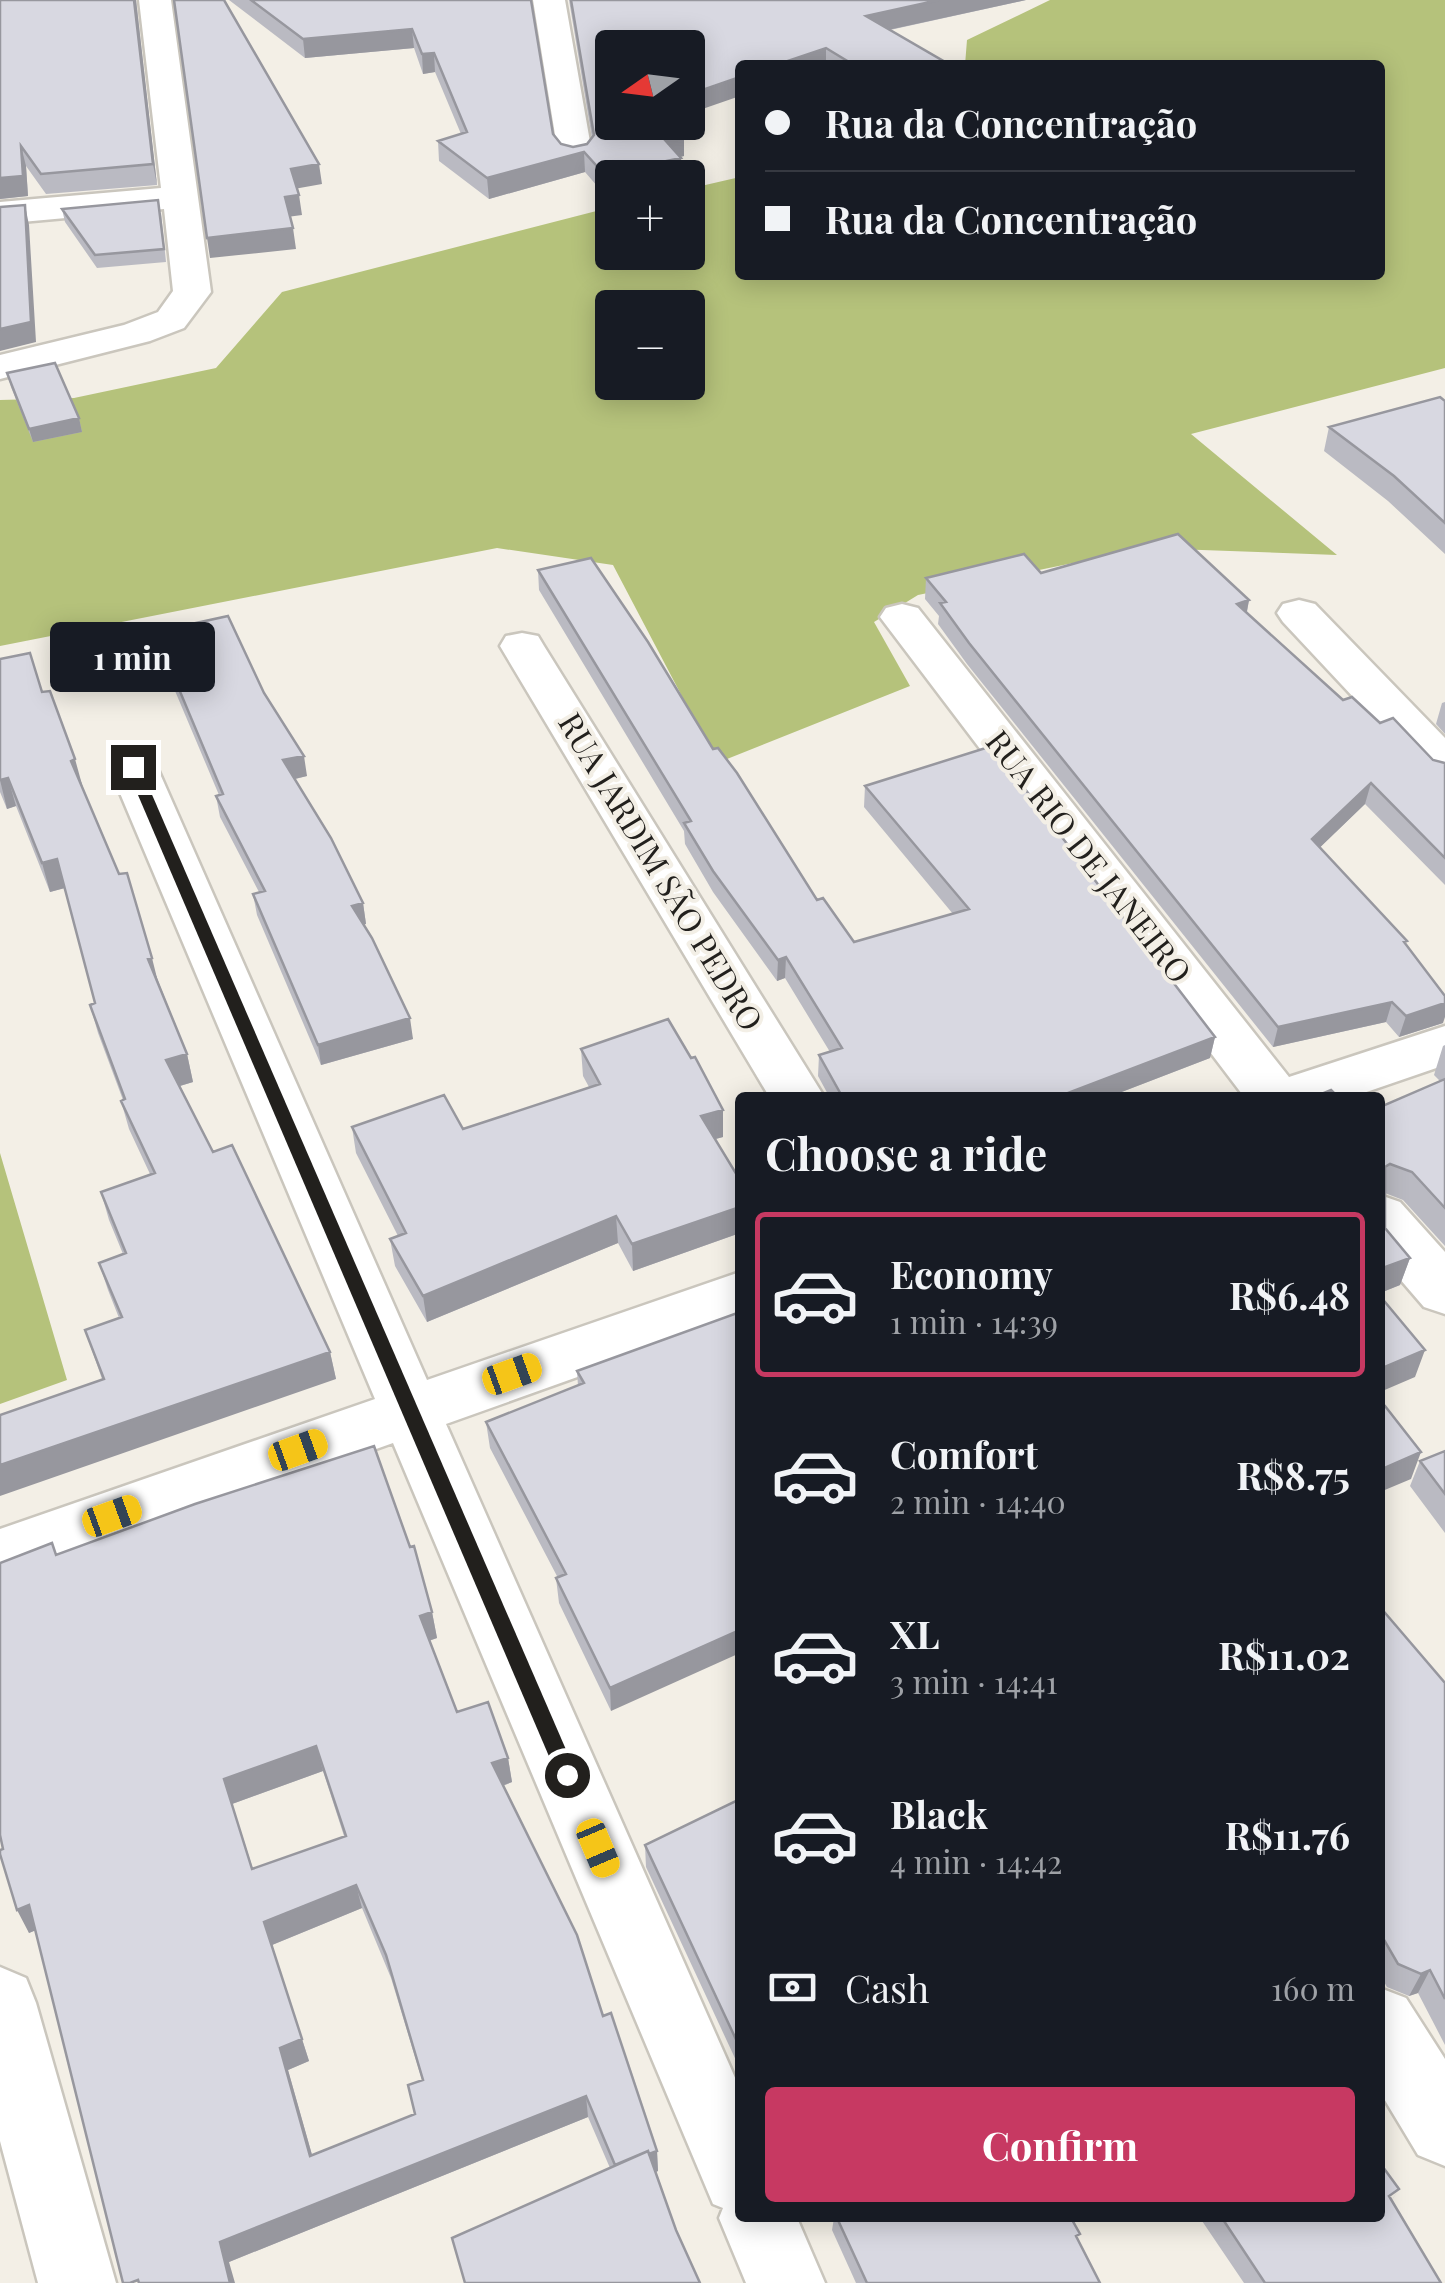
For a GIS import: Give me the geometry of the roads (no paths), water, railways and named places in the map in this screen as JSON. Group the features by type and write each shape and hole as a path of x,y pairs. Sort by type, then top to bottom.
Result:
{"street":[{"path":"0,367 138,333 171,320 192,292 155,0"},
{"path":"549,0 576,153"},
{"path":"0,213 178,197"},
{"path":"1299,612 1445,766"},
{"name":"RUA RIO DE JANEIRO","path":"902,617 1270,1092"},
{"name":"RUA JARDIM SÃO PEDRO","path":"522,646 794,1092"},
{"path":"133,767 735,2165"},
{"path":"1306,1092 1445,1045"},
{"path":"1385,1223 1445,1291"},
{"path":"0,1556 735,1297"},
{"path":"0,2002 76,2283"},
{"path":"1385,2032 1445,2128"},
{"path":"760,2222 786,2283"}]}
